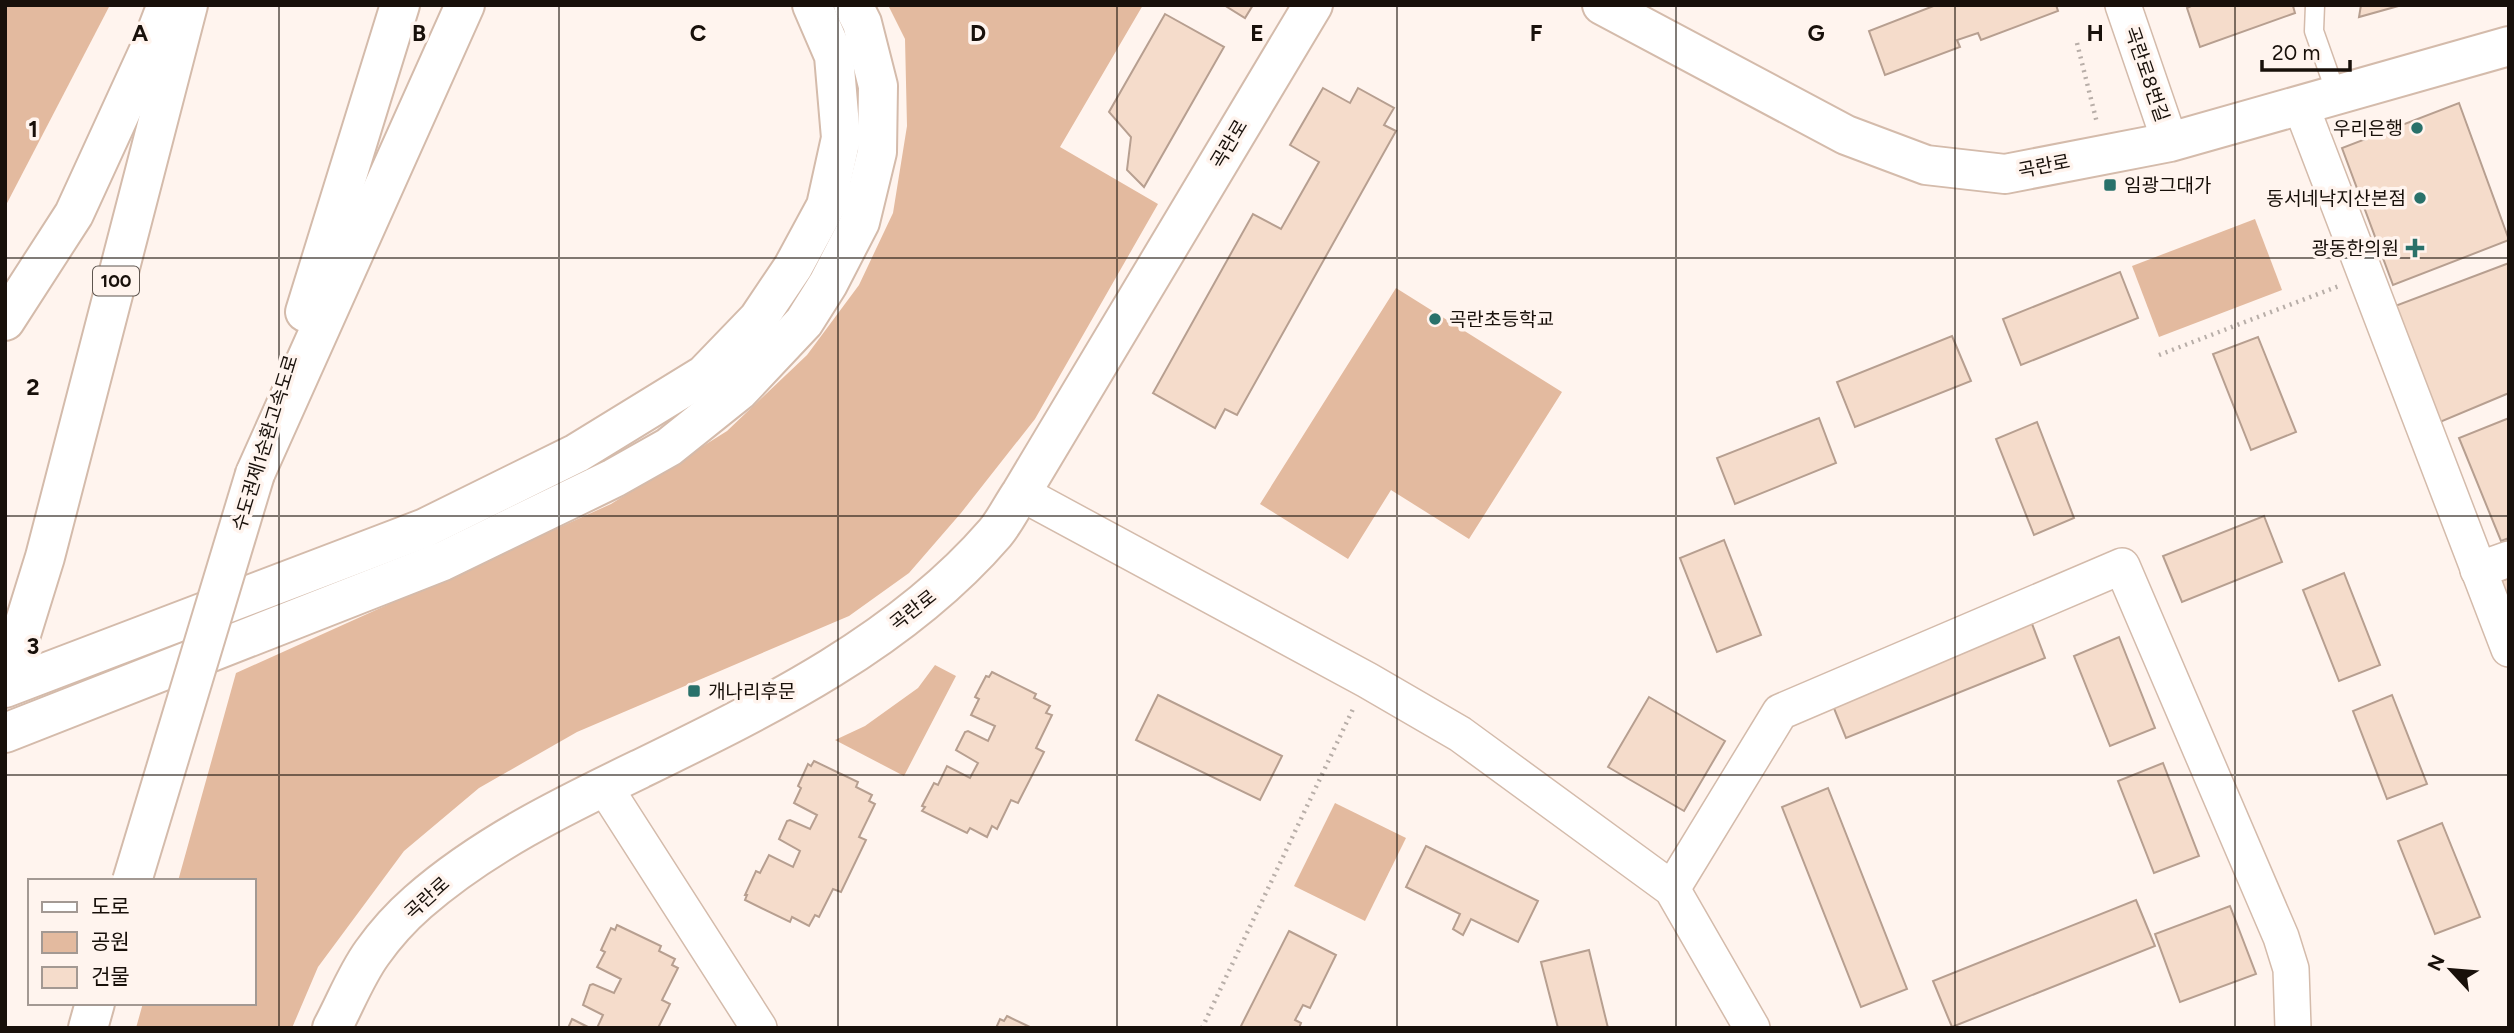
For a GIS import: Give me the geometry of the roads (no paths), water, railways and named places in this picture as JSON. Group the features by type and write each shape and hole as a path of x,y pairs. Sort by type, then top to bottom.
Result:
{"main road":[{"path":"5,321 74,214 167,5"},
{"name":"100","path":"5,687 45,557 188,5"},
{"name":"수도권제1순환고속도로","path":"133,879 400,5"},
{"path":"256,474 465,5"},
{"path":"5,687 425,528 577,453 704,375 758,319 793,267 826,206 841,138 834,56 812,5"},
{"path":"5,733 443,561 614,478 658,453 739,391 804,322 828,284 860,222 877,152 878,86 862,23 853,5"},
{"name":"곡란로","path":"332,1028 371,954 417,903 466,864 533,823 715,732 839,663 902,621 951,580 997,531 1314,5"},
{"name":"곡란로","path":"1602,5 1846,135 1926,165 2005,174 2170,142 2509,47"},
{"path":"88,1028 94,1005"}],"street":[{"name":"곡란로8번길","path":"2123,5 2170,142"},
{"path":"2301,106 2494,564 2509,649"},
{"path":"1020,493 1367,680 1460,734 1672,890 1752,1028"},
{"path":"1672,890 1780,712 2122,566 2281,937 2291,968 2293,1028"},
{"path":"604,786 760,1028"}],"lane":[{"path":"2315,5 2314,32 2337,96"}],"place":[{"name":"우리은행","path":"2417,128"},
{"name":"임광그대가","path":"2110,185"},
{"name":"동서네낙지산본점","path":"2420,198"},
{"name":"광동한의원","path":"2415,248"},
{"name":"곡란초등학교","path":"1435,319"},
{"name":"개나리후문","path":"694,691"}]}
